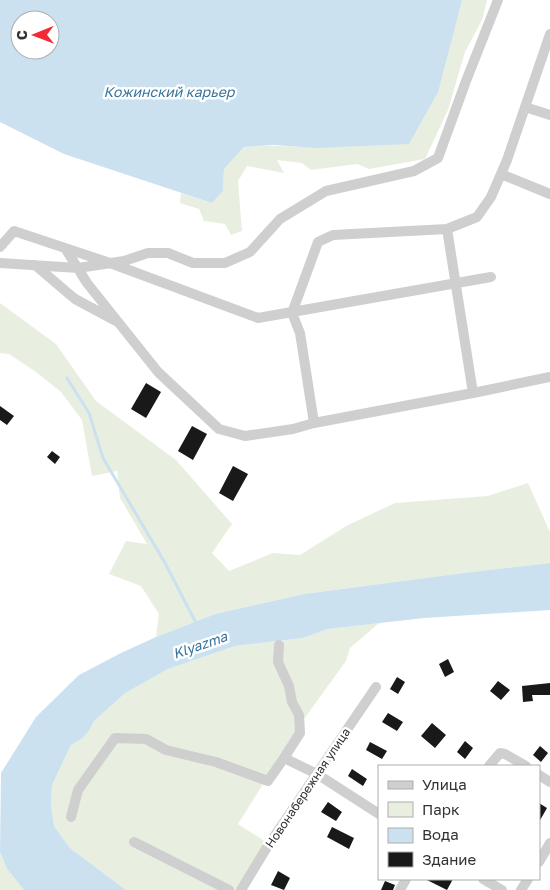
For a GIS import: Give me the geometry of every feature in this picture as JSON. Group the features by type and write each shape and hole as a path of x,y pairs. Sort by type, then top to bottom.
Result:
{"street":[{"path":"0,263 78,268 124,261 148,253 168,253 193,263 225,263 250,252 280,219 326,191 414,170 438,158 498,0"},
{"path":"314,423 300,333 292,313 318,242 334,235 447,229 477,217 491,197 501,174 549,40"},
{"path":"525,107 550,115"},
{"path":"501,174 550,194"},
{"path":"447,229 473,393"},
{"path":"0,247 14,231 110,263 258,318 491,277"},
{"path":"65,248 87,283 158,372 219,429 245,436 293,429 314,423 550,377"},
{"path":"35,265 75,299 120,323"},
{"path":"71,817 78,790 115,738 146,739 166,750 216,762 268,781 300,733 299,715 292,702 289,686 278,662 279,645"},
{"name":"Новонабережная улица","path":"241,890 269,844 376,687"},
{"path":"490,765 500,753 524,765"},
{"path":"284,758 317,774 378,813"},
{"path":"134,842 229,890"},
{"path":"540,860 550,843"},
{"path":"485,880 502,890"}],"green space":[{"path":"462,0 487,0 482,20 465,52 448,110 425,159 369,169 357,164 311,170 302,163 277,160 284,173 247,166 238,181 242,231 231,235 225,224 204,221 199,209 180,203 181,193 212,203 223,191 224,169 244,147 363,145 459,10"},
{"path":"0,303 56,344 96,401 176,460 232,524 212,553 229,571 273,553 300,555 346,526 395,503 488,496 528,483 550,532 550,563 304,594 215,614 156,637 159,614 141,586 109,574 126,541 147,544 120,498 117,471 92,476 82,420 61,392 9,354 0,353"},
{"path":"379,623 350,648 346,661 304,719 238,824 269,844 241,890 126,890 70,848 54,826 51,804 52,785 71,745 83,738 94,721 124,693 168,669 235,646 303,638 328,629"},
{"path":"0,852 7,869 24,890 0,890"}],"water":[{"name":"Кожинский карьер","path":"0,0 462,0 438,92 409,144 316,148 274,145 244,147 224,169 223,191 212,203 64,154 0,122"},
{"name":"Klyazma","path":"550,563 550,610 424,618 328,629 303,638 235,646 168,669 125,693 94,721 83,738 71,745 52,785 51,804 54,826 70,848 126,890 24,890 7,869 0,852 1,773 36,717 79,675 156,637 215,614 304,594"}],"building":[{"path":"146,383 161,392 146,418 131,409"},
{"path":"0,406 14,416 7,425 0,420"},
{"path":"192,426 207,434 193,460 178,451"},
{"path":"52,451 60,457 55,464 47,457"},
{"path":"233,466 248,474 233,501 219,493"},
{"path":"448,659 454,672 445,677 439,664"},
{"path":"397,677 405,682 398,694 390,689"},
{"path":"498,681 510,690 501,700 490,691"},
{"path":"550,683 550,695 532,695 533,701 523,702 522,686"},
{"path":"388,713 403,722 397,731 382,722"},
{"path":"432,723 446,735 435,748 421,736"},
{"path":"465,741 473,748 465,759 457,752"},
{"path":"370,742 387,751 382,759 366,750"},
{"path":"540,746 548,753 541,762 533,755"},
{"path":"352,769 367,779 363,786 348,776"},
{"path":"328,802 342,812 336,821 321,812"},
{"path":"540,804 547,808 540,820"},
{"path":"332,827 354,838 349,849 327,837"},
{"path":"278,871 290,878 284,890 271,885"},
{"path":"427,880 452,880 447,890"},
{"path":"385,881 395,885 393,890 381,890"}],"waterway":[{"path":"67,378 89,413 103,458 165,563 197,625"}]}
